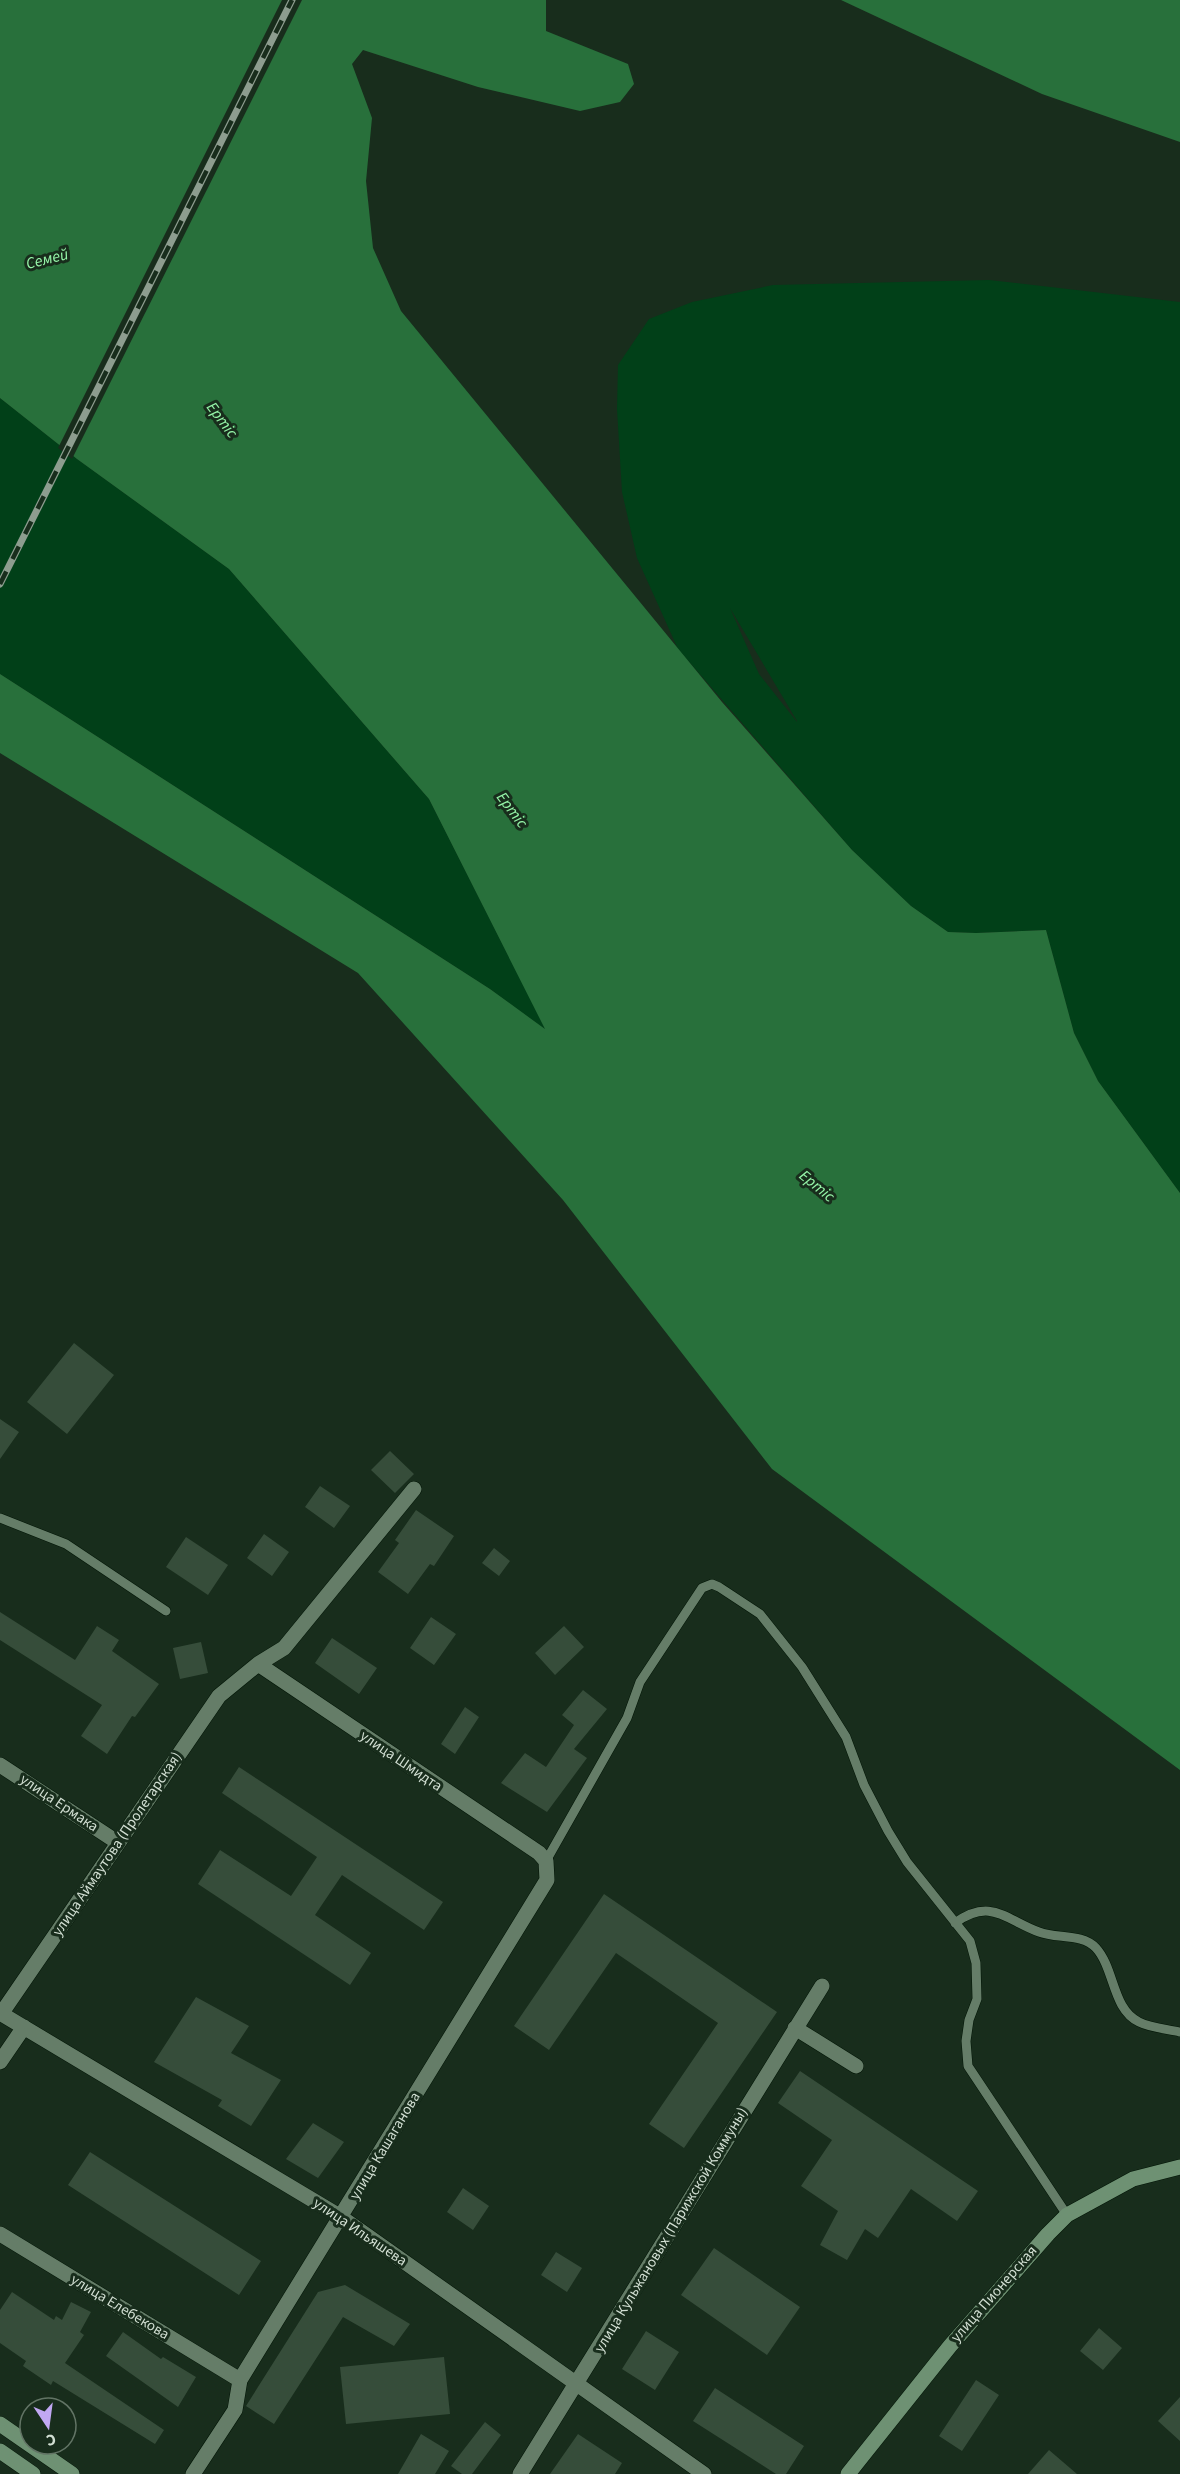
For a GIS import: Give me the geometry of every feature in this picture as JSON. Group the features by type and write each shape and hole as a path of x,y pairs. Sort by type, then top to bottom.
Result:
{"street":[{"path":"258,1664 284,1648 414,1489"},
{"name":"улица Аймаутова (Пролетарская)","path":"1,2013 219,1696 258,1664"},
{"name":"улица Шмидта","path":"258,1664 539,1853 546,1861"},
{"name":"улица Ермака","path":"0,1765 117,1842"},
{"name":"улица Кашаганова","path":"193,2474 235,2410 240,2380 547,1880 546,1861"},
{"name":"улица Кульжановых (Парижской Коммуны)","path":"520,2474 822,1986"},
{"name":"улица Ильяшева","path":"1,2013 341,2217 704,2474"},
{"path":"0,2062 24,2027"},
{"path":"795,2028 856,2066"},
{"name":"улица Пионерская","path":"848,2474 950,2346 1067,2215 1133,2179 1180,2167"},
{"name":"улица Елебекова","path":"0,2234 240,2380"},
{"path":"0,2424 72,2474"},
{"path":"0,2451 33,2474"}],"lane":[{"path":"0,1518 66,1544 166,1611"},
{"path":"546,1861 627,1718 640,1682 702,1588 712,1584 719,1587 760,1614 787,1645 846,1737 864,1785 907,1862 970,1941 976,1963 977,1999 969,2020 966,2041 968,2066 1067,2215"},
{"path":"955,1923 969,1912 992,1911 1009,1916 1040,1933 1089,1942 1098,1950 1126,2011 1139,2022 1180,2032"}],"shaded area":[{"path":"989,280 1180,302 1180,1193 1098,1081 1074,1033 1046,930 948,932 911,906 852,850 678,649 637,558 622,492 617,409 618,365 649,319 692,302 773,285","holes":["730,608 797,721 759,674"]},
{"path":"0,398 77,459 229,569 429,799 546,1030 490,989 0,674"}],"water":[{"path":"0,0 546,0 546,31 628,64 634,84 620,102 580,111 478,87 363,50 352,64 372,118 366,181 373,248 401,311 722,702 852,850 911,906 948,932 1046,930 1074,1033 1098,1081 1180,1193 1180,1770 772,1469 563,1200 358,973 0,753 0,674 490,989 545,1029 429,799 229,569 77,459 0,398"},
{"path":"841,0 1180,0 1180,142 1042,94"}],"pier":[{"path":"282,0 302,0 72,459 58,448"}],"building":[{"path":"74,1343 114,1375 67,1434 27,1402"},
{"path":"0,1419 19,1432 0,1459"},
{"path":"390,1451 414,1474 395,1493 371,1470"},
{"path":"320,1486 350,1506 334,1528 305,1507"},
{"path":"416,1510 454,1536 434,1566 430,1564 408,1594 378,1572 399,1543 395,1540"},
{"path":"264,1534 289,1552 272,1576 247,1558"},
{"path":"186,1537 228,1565 208,1595 166,1567"},
{"path":"494,1548 510,1561 499,1576 482,1563"},
{"path":"0,1612 75,1660 97,1626 119,1640 112,1651 159,1684 135,1717 132,1716 107,1754 81,1736 102,1705 0,1640"},
{"path":"431,1617 456,1634 434,1665 410,1648"},
{"path":"564,1626 584,1647 555,1675 535,1653"},
{"path":"332,1638 377,1668 359,1694 315,1663"},
{"path":"201,1642 208,1673 180,1679 173,1648"},
{"path":"583,1690 607,1709 574,1749 587,1758 547,1812 501,1783 525,1753 546,1767 574,1725 562,1715"},
{"path":"465,1707 479,1717 455,1754 441,1744"},
{"path":"239,1767 443,1902 424,1930 342,1875 315,1915 371,1953 350,1985 198,1884 220,1850 291,1896 317,1857 222,1793"},
{"path":"604,1894 777,2012 684,2148 649,2124 718,2023 616,1953 549,2050 514,2026"},
{"path":"196,1997 249,2026 231,2053 281,2080 251,2126 218,2106 222,2100 154,2062"},
{"path":"800,2071 978,2191 957,2221 911,2189 878,2238 865,2229 847,2260 820,2245 838,2211 801,2186 832,2140 778,2103"},
{"path":"313,2123 344,2142 318,2178 286,2159"},
{"path":"90,2152 261,2261 239,2295 68,2185"},
{"path":"463,2188 489,2206 473,2230 447,2212"},
{"path":"714,2248 800,2307 767,2355 681,2295"},
{"path":"556,2252 582,2268 567,2292 541,2275"},
{"path":"345,2285 410,2324 394,2346 343,2317 274,2424 246,2406 318,2292"},
{"path":"12,2292 54,2320 56,2316 62,2320 71,2302 91,2312 80,2332 84,2335 65,2363 164,2430 155,2444 53,2381 51,2385 23,2366 26,2361 0,2343 0,2310"},
{"path":"1099,2328 1122,2348 1103,2370 1080,2351"},
{"path":"646,2331 679,2352 655,2390 622,2369"},
{"path":"123,2332 161,2359 163,2357 196,2377 178,2407 106,2356"},
{"path":"444,2357 450,2414 346,2424 340,2367"},
{"path":"976,2380 999,2395 962,2451 939,2436"},
{"path":"715,2388 804,2446 786,2474 776,2474 693,2421"},
{"path":"1180,2397 1180,2441 1158,2421"},
{"path":"485,2422 501,2435 472,2474 462,2474 451,2466"},
{"path":"421,2434 449,2451 435,2474 398,2474"},
{"path":"578,2434 622,2463 615,2474 550,2474"},
{"path":"1049,2450 1077,2474 1028,2474"}],"railway":[{"path":"0,584 292,0"}],"water label":[{"name":"Семей","path":"47,259"},
{"name":"Ертіс","path":"222,420"},
{"name":"Ертіс","path":"512,810"},
{"name":"Ертіс","path":"817,1186"}]}
